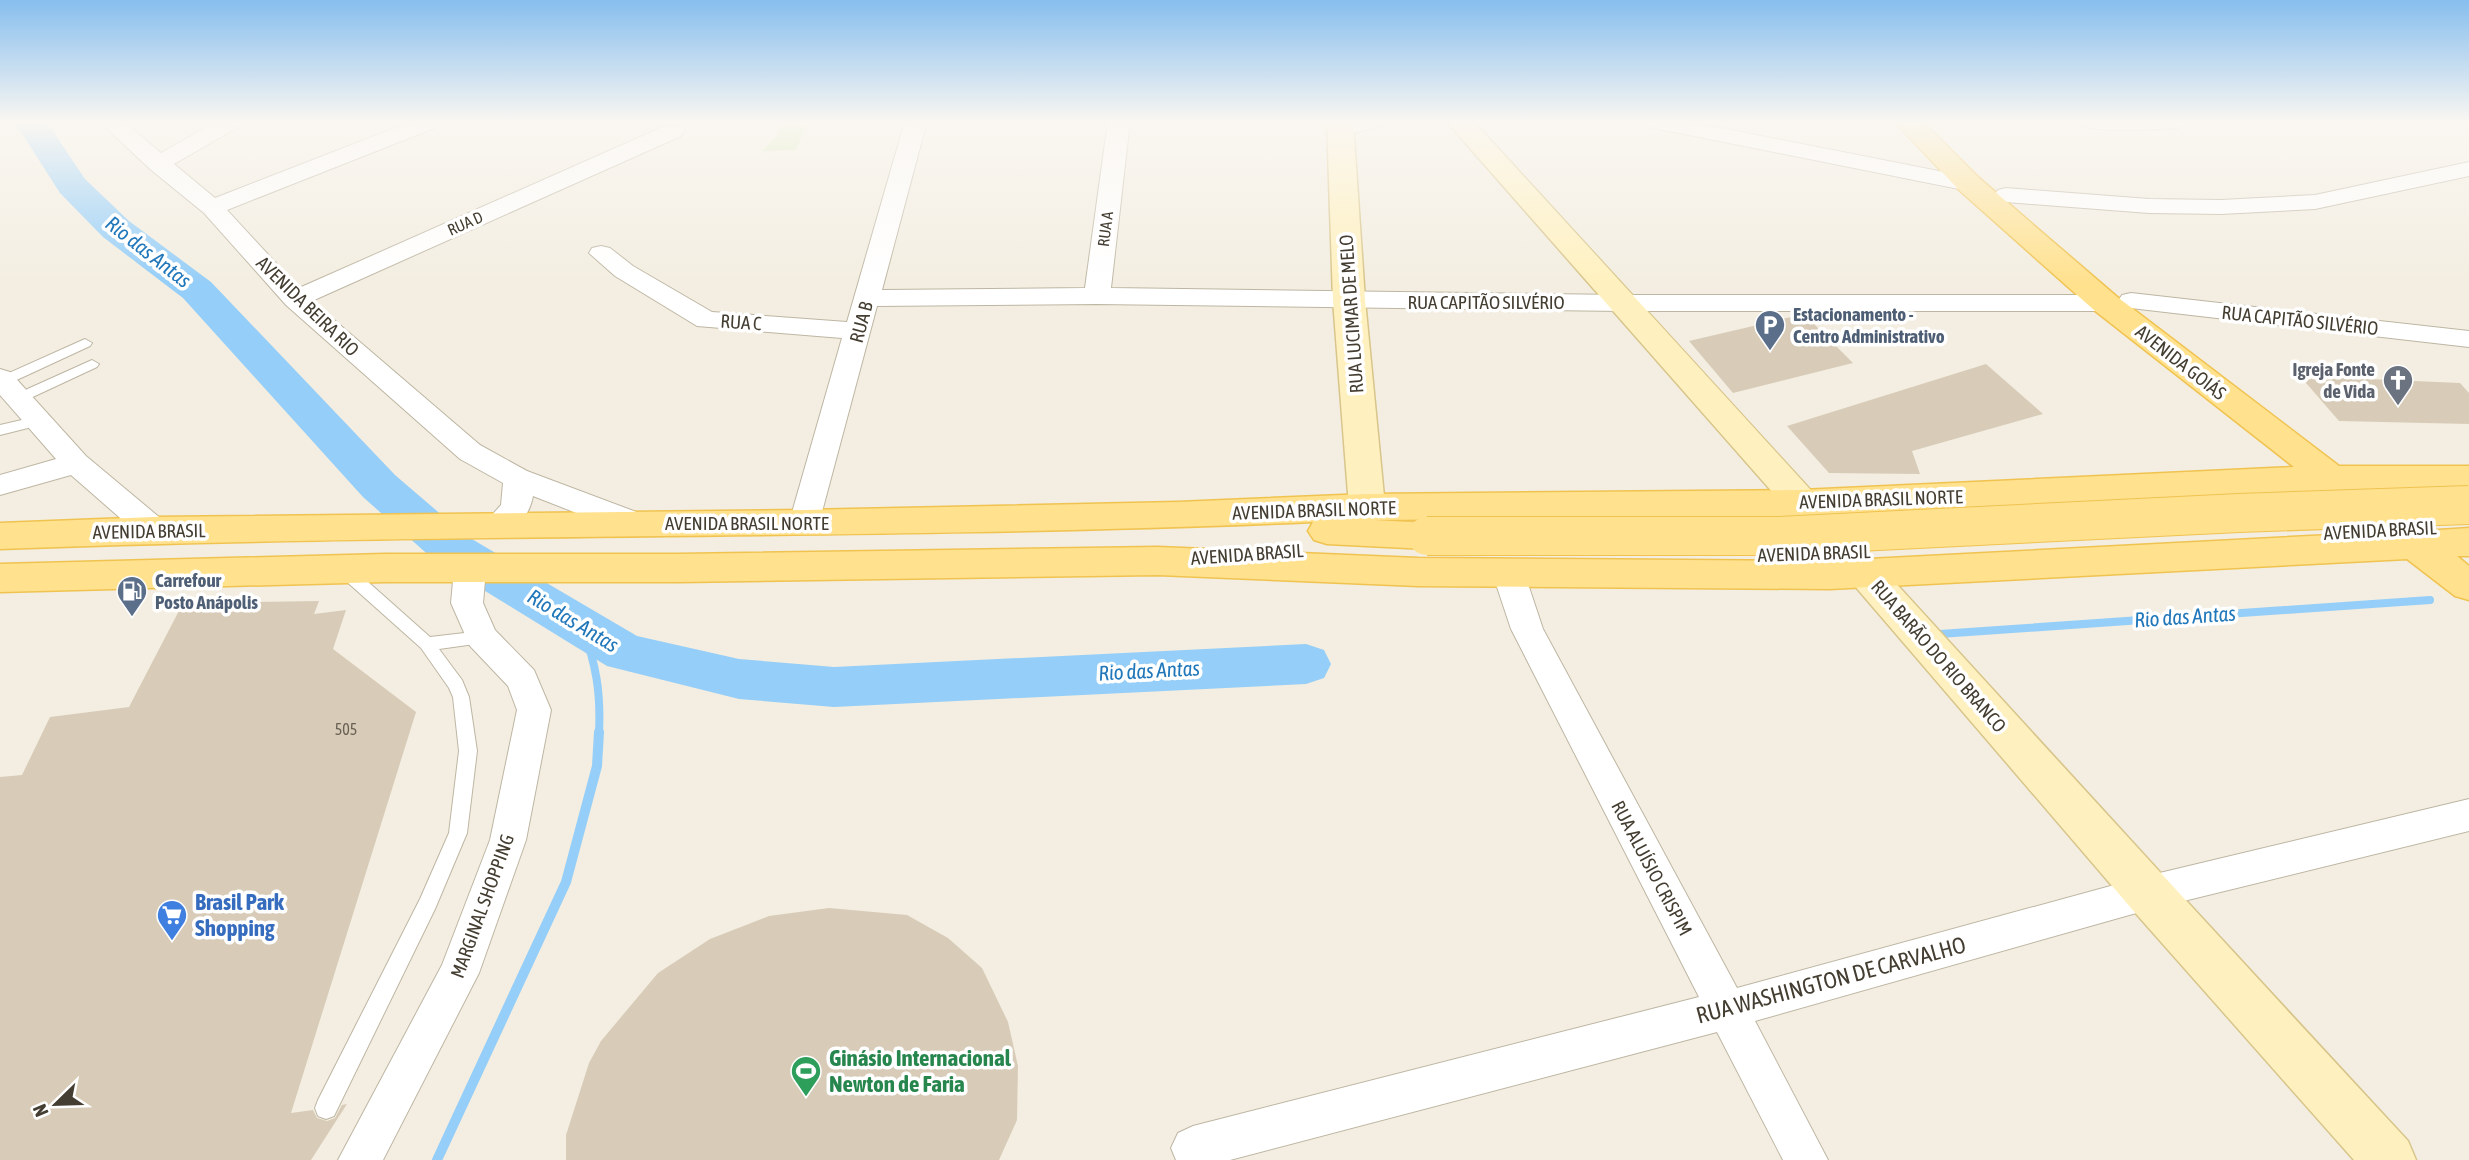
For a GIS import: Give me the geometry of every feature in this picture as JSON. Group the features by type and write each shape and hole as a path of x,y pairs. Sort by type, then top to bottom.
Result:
{"main road":[{"name":"RUA LUCIMAR DE MELO","path":"1343,175 1349,300 1367,507"},
{"name":"RUA BARÃO DO RIO BRANCO","path":"1508,175 1868,575 2147,893 2389,1160"},
{"name":"AVENIDA GOIÁS","path":"1960,175 2118,302 2345,477"},
{"name":"AVENIDA GOIÁS","path":"1986,175 2118,302 2247,413 2453,543 2469,586"},
{"path":"2227,484 2245,463 2250,450 2252,438 2247,413"},
{"name":"AVENIDA BRASIL NORTE","path":"298,529 804,523 1178,515 1367,507 1801,503 2345,477 2469,478"},
{"name":"AVENIDA BRASIL","path":"1158,561 1284,550 1778,536 2239,513 2469,505"},
{"name":"AVENIDA BRASIL","path":"1178,515 1229,526 1427,544 1662,558 2065,546 2453,543"},
{"name":"AVENIDA BRASIL","path":"0,536 155,530 298,529"},
{"path":"0,578 385,568 1158,561 1418,572 1868,575 2453,543"}],"street":[{"name":"AVENIDA BEIRA RIO","path":"172,175 212,208 295,299 470,452 517,478 636,524"},
{"path":"212,208 295,175"},
{"name":"RUA D","path":"295,299 574,175"},
{"name":"RUA B","path":"804,523 901,175"},
{"name":"RUA A","path":"1097,296 1112,175"},
{"path":"1925,175 1969,184"},
{"path":"2006,195 2149,206 2221,207 2315,202 2440,175"},
{"name":"RUA C","path":"601,253 624,271 706,320 859,331"},
{"name":"RUA CAPITÃO SILVÉRIO","path":"867,298 1097,296 1623,303 2118,302 2469,339"},
{"path":"7,386 76,463 155,530"},
{"path":"0,485 76,463"},
{"path":"486,528 516,506 520,495 517,478"},
{"name":"MARGINAL SHOPPING","path":"360,1160 459,973 508,840 534,710 522,679 482,637 467,603 470,569"},
{"name":"RUA ALUÍSIO CRISPIM","path":"1508,572 1527,629 1806,1160"},
{"name":"RUA WASHINGTON DE CARVALHO","path":"1193,1148 1726,1010 2147,893 2469,815"}],"lane":[{"path":"7,386 85,343"},
{"path":"7,386 92,364"},
{"path":"0,430 38,421"},
{"path":"326,1108 428,903 458,833 468,751 461,697 428,644 343,569"},
{"path":"428,644 482,637"}],"building":[{"name":"Estacionamento - Centro Administrativo","path":"1804,314 1853,363 1733,393 1689,341"},
{"path":"1986,364 2043,414 1912,451 1920,474 1829,473 1787,426"},
{"name":"Igreja Fonte de Vida","path":"2300,376 2460,383 2469,393 2469,424 2339,421"},
{"name":"Brasil Park Shopping","path":"319,601 314,614 346,610 333,649 416,712 291,1113 313,1110 317,1118 327,1121 335,1118 342,1105 347,1104 311,1160 0,1160 0,777 22,775 50,717 129,707 183,603"},
{"name":"Ginásio Internacional Newton de Faria","path":"829,908 907,915 948,938 982,968 1008,1022 1018,1066 1017,1120 999,1160 566,1160 566,1135 589,1063 601,1041 658,973 710,939 769,916"}],"waterway":[{"name":"Rio das Antas","path":"65,175 72,186 116,229 197,290 379,486 449,547 624,652 739,679 834,687 1306,664"},
{"name":"Rio das Antas","path":"1940,634 2430,600"},
{"path":"582,626 596,678 599,732"},
{"path":"437,1160 566,882 597,766 599,732"}],"place":[{"name":"Estacionamento - Centro Administrativo","path":"1770,352"},
{"name":"Igreja Fonte de Vida","path":"2398,407"},
{"name":"Carrefour Posto Anápolis","path":"132,618"},
{"name":"Brasil Park Shopping","path":"172,942"},
{"name":"Ginásio Internacional Newton de Faria","path":"806,1098"}]}
